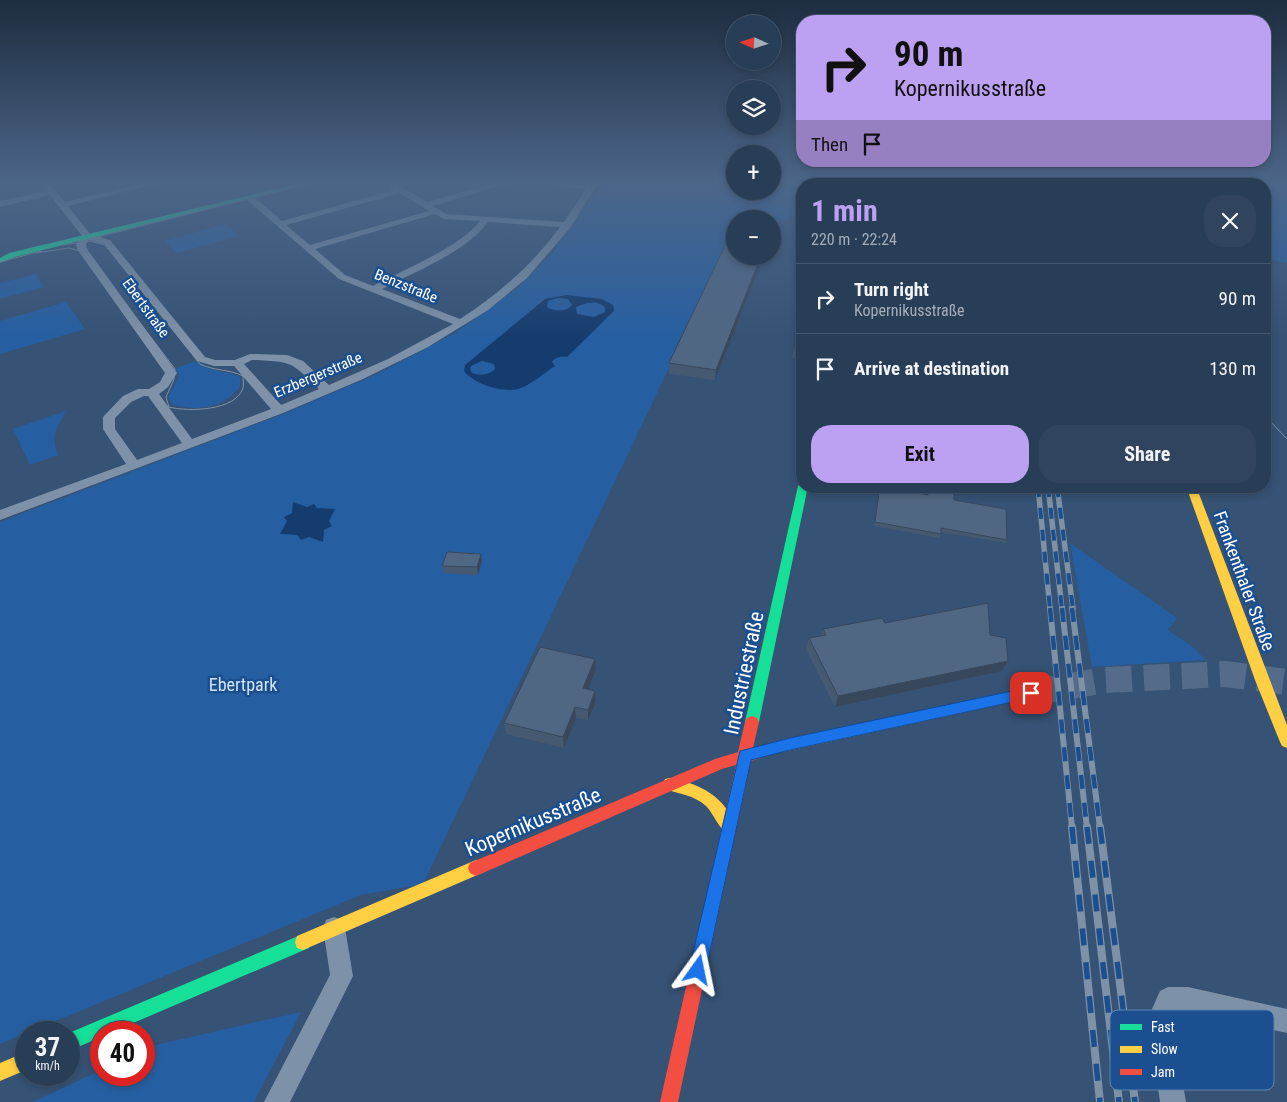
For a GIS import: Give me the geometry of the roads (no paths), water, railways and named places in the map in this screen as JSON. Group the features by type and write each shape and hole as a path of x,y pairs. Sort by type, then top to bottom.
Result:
{"street":[{"path":"81,235 84,240"},
{"path":"0,261 14,260 100,235"},
{"path":"84,240 101,239 114,235"},
{"name":"Benzstraße","path":"293,235 342,277 460,323"},
{"path":"308,248 351,235"},
{"path":"373,290 463,242 472,235"},
{"name":"Erzbergerstraße","path":"0,516 278,410 327,390 411,351 460,323 511,287 545,255 560,235"},
{"name":"Ebertstraße","path":"101,239 111,248 201,359 214,363 237,363 242,359 250,357 287,358 299,363 327,390"},
{"name":"Ebertstraße","path":"84,240 83,250 171,372 168,379 152,393"},
{"path":"237,363 278,410"},
{"path":"134,465 109,429 108,422 113,412 127,399 142,392 152,393 189,444"},
{"name":"Industriestraße","path":"669,1102 801,493"},
{"name":"Frankenthaler Straße","path":"1194,493 1262,680 1287,742"},
{"name":"Kopernikusstraße","path":"80,1037 720,763 790,744 1031,693"},
{"path":"670,784 706,794 721,811 729,827"},
{"path":"278,1102 342,976 334,928"},
{"path":"1163,1010 1168,999 1188,999 1240,1010"},
{"path":"1274,1017 1287,1020"},
{"path":"0,1072 15,1066"}],"tunnel":[{"path":"1031,693 1105,680 1225,674 1287,682"}],"tram line":[{"path":"90,239 104,235"},
{"path":"36,253 69,248 87,253 175,369 174,379 166,397 169,407 177,409 211,408 222,405 239,396 243,388 243,376 200,364 105,245 90,241 63,245"},
{"path":"0,262 41,251"},
{"path":"1271,422 1287,439"}],"railway":[{"path":"1039,493 1050,609"},
{"path":"1049,493 1062,609"},
{"path":"1058,493 1073,609"},
{"path":"1050,608 1072,828"},
{"path":"1062,608 1087,828"},
{"path":"1072,608 1100,828"},
{"path":"1072,827 1100,1102"},
{"path":"1087,827 1110,1025"},
{"path":"1100,827 1123,1010"},
{"path":"1118,1090 1119,1102"},
{"path":"1133,1090 1135,1102"}],"park label":[{"name":"Ebertpark","path":"243,685"}]}
